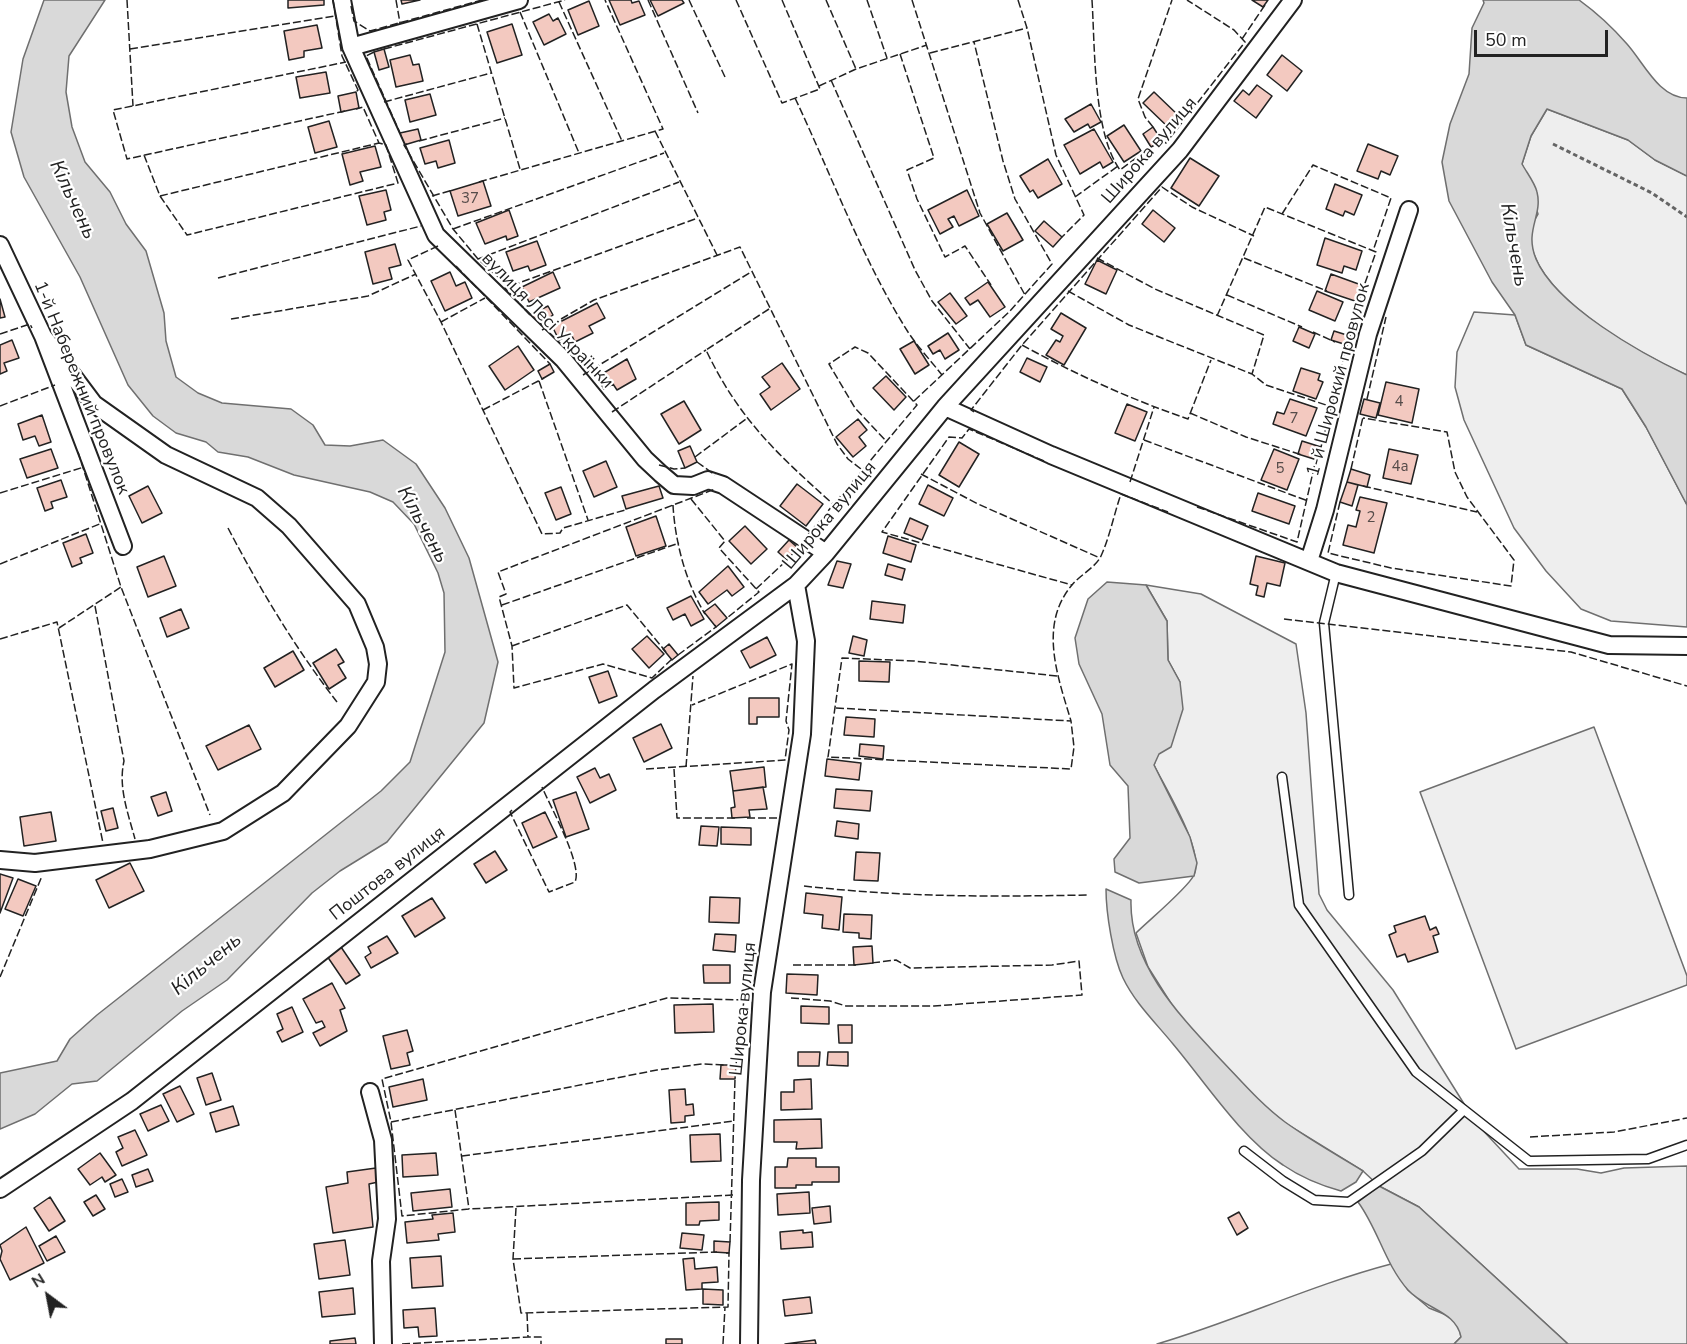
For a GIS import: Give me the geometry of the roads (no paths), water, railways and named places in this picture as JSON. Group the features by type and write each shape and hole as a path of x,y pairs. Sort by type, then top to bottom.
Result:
{"street":[{"name":"вулиця Лесі Українки","path":"342,0 351,47 436,235 562,359 645,459 674,485 693,486 708,480 723,485 826,553"},
{"path":"351,47 519,0"},
{"name":"Широка вулиця","path":"749,1344 751,1180 762,992 802,734 806,641 796,585 826,553 945,407 1180,150 1293,0"},
{"name":"1-й Широкий провулок","path":"1309,561 1325,510 1368,334 1410,210"},
{"name":"1-й Набережний провулок","path":"0,245 43,336 123,546"},
{"path":"0,860 35,863 138,851 223,831 283,793 348,726 376,682 378,664 375,647 357,604 289,526 256,498 166,454 94,404 43,336"},
{"path":"945,407 1051,455 1336,573 1609,645 1687,646"},
{"name":"Поштова вулиця","path":"0,1189 132,1101 654,690 796,585"},
{"path":"370,1092 382,1140 387,1219 381,1261 383,1344"}],"lane":[{"path":"1336,573 1324,623 1349,895"},
{"path":"1282,777 1299,905 1416,1072 1529,1161 1648,1159 1687,1145"},
{"path":"1244,1151 1283,1181 1314,1200 1349,1202 1422,1151 1463,1111"}],"water":[{"name":"Кільчень","path":"44,0 105,0 69,56 66,92 72,127 85,162 110,192 126,224 146,251 164,313 166,341 176,377 198,393 222,403 291,409 313,425 325,445 350,446 383,440 416,464 445,508 469,558 498,662 484,723 387,842 340,871 312,893 227,980 182,1011 97,1081 72,1084 35,1114 0,1129 0,1073 57,1061 70,1039 97,1015 381,791 410,762 445,652 444,593 438,573 414,524 393,502 370,492 294,475 248,457 218,452 206,442 176,433 153,416 128,385 80,277 24,177 11,132 23,59"},
{"name":"Кільчень","path":"1483,0 1579,0 1622,38 1660,86 1677,96 1687,98 1687,176 1655,160 1628,140 1547,109 1531,136 1522,164 1537,192 1538,209 1532,240 1536,259 1546,277 1581,311 1602,327 1647,355 1687,375 1687,505 1646,427 1622,389 1526,345 1515,315 1492,282 1449,201 1442,162 1450,124 1469,74 1472,28 1484,3"},
{"path":"1107,582 1146,585 1167,621 1168,660 1180,682 1183,709 1171,747 1159,754 1154,765 1190,837 1197,863 1194,876 1139,883 1115,872 1114,859 1130,838 1128,786 1110,765 1102,714 1079,664 1075,638 1088,599"},
{"path":"1106,889 1131,900 1133,924 1139,947 1148,968 1175,1009 1253,1094 1285,1122 1363,1171 1356,1182 1341,1191 1297,1174 1268,1154 1224,1109 1139,1004 1123,978 1113,947"},
{"path":"1379,1186 1419,1207 1568,1344 1454,1344 1461,1337 1458,1328 1447,1316 1415,1296 1400,1280 1358,1202"}]}
